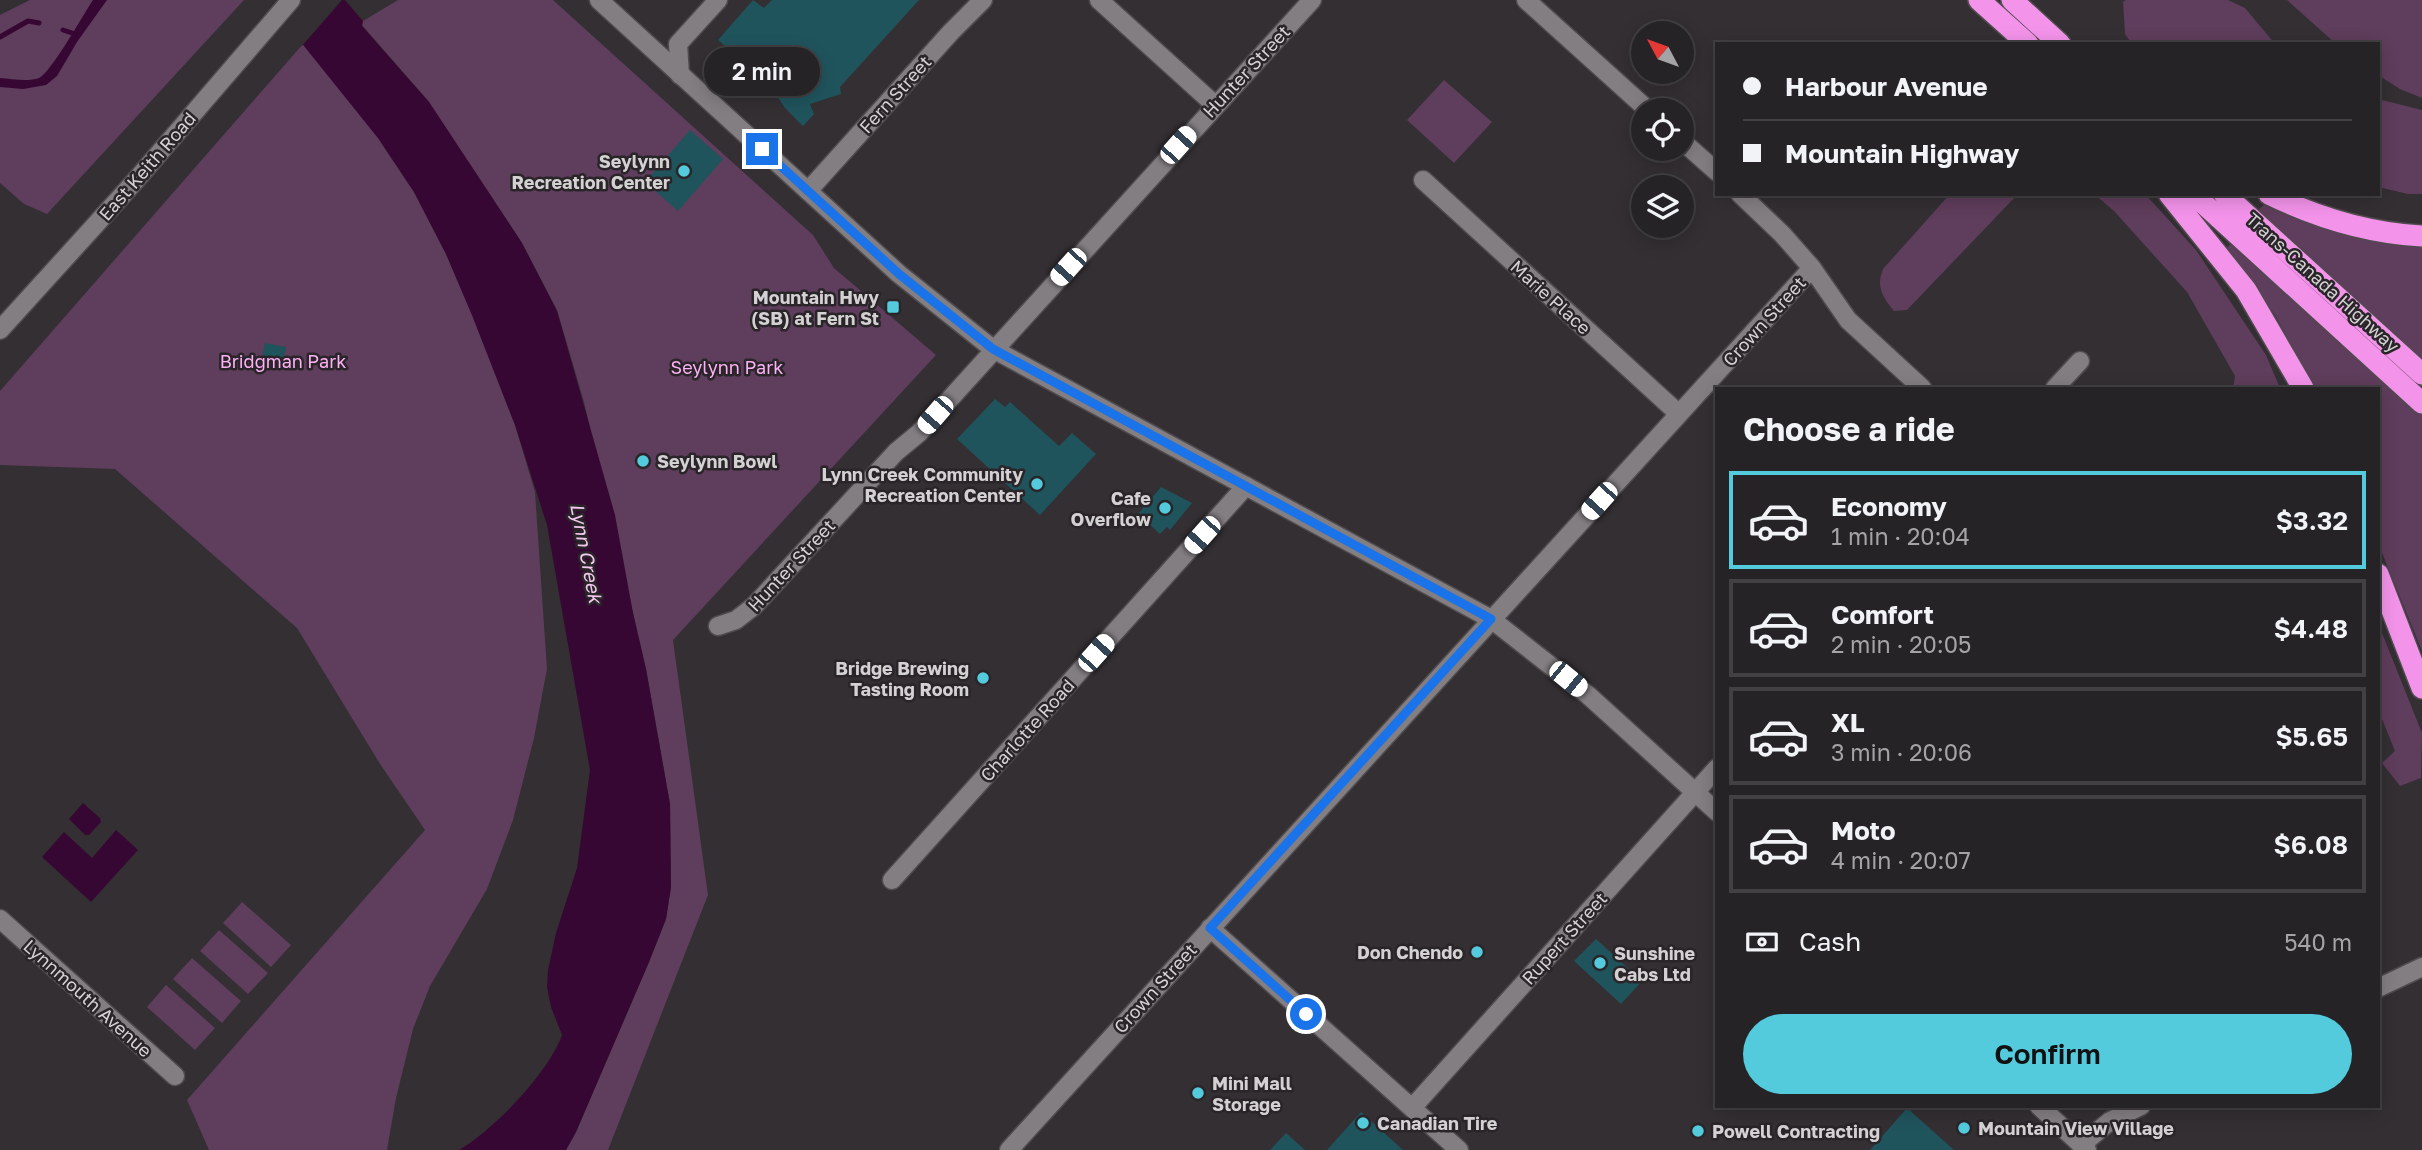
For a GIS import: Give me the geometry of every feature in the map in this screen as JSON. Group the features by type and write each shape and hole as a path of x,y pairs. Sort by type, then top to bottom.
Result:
{"highway":[{"path":"1979,0 2026,42"},
{"path":"2012,0 2058,42"},
{"path":"2171,196 2246,290 2302,387"},
{"name":"Trans-Canada Highway","path":"2195,196 2422,403"},
{"name":"Trans-Canada Highway","path":"2226,196 2422,374"},
{"path":"2273,196 2305,211 2345,224 2422,236"},
{"path":"2380,579 2422,688"}],"street":[{"name":"East Keith Road","path":"0,330 136,180 291,0"},
{"path":"599,0 899,274 993,349 1101,410 1491,619 1588,695 1715,810"},
{"path":"680,75 678,44 718,0"},
{"path":"1099,0 1215,105"},
{"name":"Hunter Street","path":"718,626 736,620 754,606 896,452 919,433 1312,0"},
{"path":"1526,0 1635,98"},
{"name":"Fern Street","path":"808,191 981,1"},
{"path":"647,44 678,44"},
{"path":"1694,152 1715,170"},
{"name":"Marie Place","path":"1423,180 1679,414"},
{"path":"1742,196 1782,234 1812,268 1848,320 1921,387"},
{"name":"Crown Street","path":"1009,1150 1812,268"},
{"path":"2056,387 2080,361"},
{"name":"Charlotte Road","path":"892,880 1246,486"},
{"name":"Rupert Street","path":"1412,1108 1715,770"},
{"name":"Lynnmouth Avenue","path":"0,919 175,1076"},
{"path":"1210,928 1459,1150"},
{"path":"2380,988 2422,967"},
{"path":"2041,1108 2084,1147 2110,1121 2137,1108"}],"green space":[{"path":"30,0 244,0 47,214 24,204 0,183 0,15"},
{"name":"Seylynn Park","path":"398,0 553,0 813,235 834,268 936,355 673,640 708,895 608,1150 566,1150 649,962 666,919 671,887 670,804 646,669 584,402 557,310 522,243 429,102 362,25 363,21"},
{"path":"2228,0 2245,8 2273,42 2131,42 2125,34 2123,2"},
{"path":"2287,0 2422,0 2422,98 2400,89 2380,76 2380,42 2334,42"},
{"name":"Bridgman Park","path":"303,44 378,138 414,192 446,254 515,425 535,492 547,669 534,738 513,820 487,889 430,986 413,1029 396,1098 387,1150 209,1150 187,1100 425,830 380,764 297,628 115,469 0,465 0,391"},
{"path":"1444,80 1492,122 1454,163 1407,120"},
{"path":"2380,100 2422,110 2422,194 2408,194 2380,187"},
{"path":"1948,196 2016,196 1907,310 1894,311 1886,301 1880,281 1883,269"},
{"path":"2096,196 2147,196 2196,250 2266,355 2280,387 2233,387 2235,376 2187,292 2114,211"},
{"path":"2265,204 2321,228 2422,248 2422,360 2258,210"},
{"path":"2233,241 2422,412 2422,651 2380,548 2380,387 2313,387 2275,315 2226,249"},
{"path":"2380,628 2422,733 2421,778 2400,786 2382,763 2395,751 2380,714"},
{"path":"242,902 291,945 271,967 223,923"},
{"path":"219,930 268,973 248,994 200,951"},
{"path":"192,958 241,1001 222,1023 173,979"},
{"path":"166,985 215,1028 195,1050 147,1007"}],"water":[{"path":"93,0 107,0 57,76 46,85 23,89 0,87 0,78 30,80 44,74"},
{"name":"Lynn Creek","path":"267,0 345,0 363,21 362,26 429,102 522,243 557,311 615,515 670,804 671,887 666,919 649,962 566,1150 459,1150 488,1129 533,1083 562,1035 551,1007 547,987 548,970 556,933 577,868 590,770 547,525 515,425 472,315 446,254 414,192 378,138"},
{"path":"83,803 101,822 89,835 85,835 69,819"},
{"path":"116,830 138,850 91,902 42,857 64,832 92,858"}],"pier":[{"path":"263,0 342,0 301,47"}],"building":[{"path":"753,0 764,8 772,0 919,0 840,87 841,94 810,104 814,114 803,126 785,108 759,69 756,73 718,40"},
{"name":"Seylynn Recreation Center","path":"690,130 723,159 678,211 645,182"},
{"path":"265,343 286,347 282,369 260,365"},
{"name":"Lynn Creek Community Recreation Center","path":"995,399 1005,407 1010,402 1059,446 1072,433 1096,454 1040,515 957,439"},
{"name":"Cafe Overflow","path":"1161,487 1192,503 1170,530 1167,527 1160,534 1138,514"},
{"name":"Sunshine Cabs Ltd","path":"1596,939 1642,981 1621,1004 1574,961"},
{"path":"1907,1108 1954,1150 1870,1150"},
{"name":"Canadian Tire","path":"1361,1112 1403,1150 1327,1150"},
{"path":"1286,1133 1305,1150 1270,1150"}],"waterway":[{"path":"0,37 28,21 39,23"},
{"path":"63,30 75,34"}],"place":[{"name":"Seylynn Recreation Center","path":"684,171"},
{"name":"Mountain Hwy (SB) at Fern St","path":"893,307"},
{"name":"Seylynn Bowl","path":"643,461"},
{"name":"Lynn Creek Community Recreation Center","path":"1037,484"},
{"name":"Cafe Overflow","path":"1165,508"},
{"name":"Bridge Brewing Tasting Room","path":"983,678"},
{"name":"Don Chendo","path":"1477,952"},
{"name":"Sunshine Cabs Ltd","path":"1600,963"},
{"name":"Mini Mall Storage","path":"1198,1093"},
{"name":"Canadian Tire","path":"1363,1123"},
{"name":"Mountain View Village","path":"1964,1128"},
{"name":"Powell Contracting","path":"1698,1131"}],"route":[{"path":"762,149 899,274 993,349 1101,410 1491,619 1210,928 1306,1014"}]}
